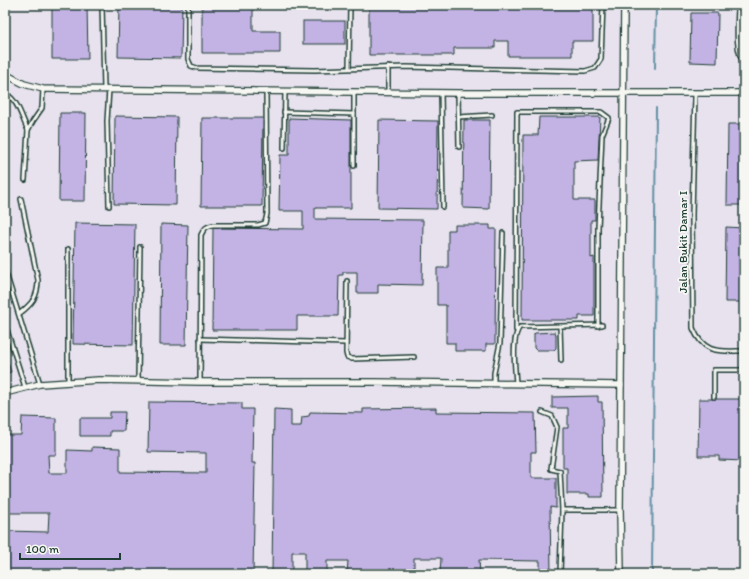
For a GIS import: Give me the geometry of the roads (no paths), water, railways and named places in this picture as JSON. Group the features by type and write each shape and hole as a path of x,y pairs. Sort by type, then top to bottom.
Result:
{"street":[{"path":"621,574 622,93 624,5"},
{"path":"5,74 24,84 43,89 388,91 458,93 744,93"},
{"path":"5,393 40,384 99,380 621,385"}],"lane":[{"path":"102,5 109,206"},
{"path":"188,5 188,58 191,66 197,68 315,70 388,67 590,70 595,68 601,59 603,5"},
{"path":"349,68 350,5"},
{"path":"738,5 738,52 741,60 744,62"},
{"path":"388,67 388,91"},
{"path":"25,180 28,130 42,108 43,89"},
{"path":"200,382 201,235 204,229 208,226 262,225 267,220 266,91"},
{"path":"284,148 285,91"},
{"path":"354,92 354,166"},
{"path":"441,92 444,207"},
{"path":"5,93 16,102 28,130"},
{"path":"458,93 459,147"},
{"name":"Jalan Bukit Damar I","path":"694,94 692,215 693,328 699,339 715,351 744,351"},
{"path":"284,112 354,114"},
{"path":"516,330 520,327 600,325 598,228 602,136 609,118 601,112 517,112 515,341 516,384"},
{"path":"458,117 492,115"},
{"path":"19,314 33,300 38,290 38,280 21,199"},
{"path":"494,384 494,373 500,343 503,233"},
{"path":"138,380 140,247"},
{"path":"68,249 68,383"},
{"path":"5,270 40,384"},
{"path":"347,281 347,357 414,357"},
{"path":"5,324 25,387"},
{"path":"560,326 561,360"},
{"path":"200,339 346,343"},
{"path":"714,397 714,370 744,370"},
{"path":"542,412 552,416 556,427 551,469 560,471 562,510 560,574"},
{"path":"562,510 620,510"}],"waterway":[{"path":"655,69 656,5"},
{"path":"652,574 656,108"}]}
